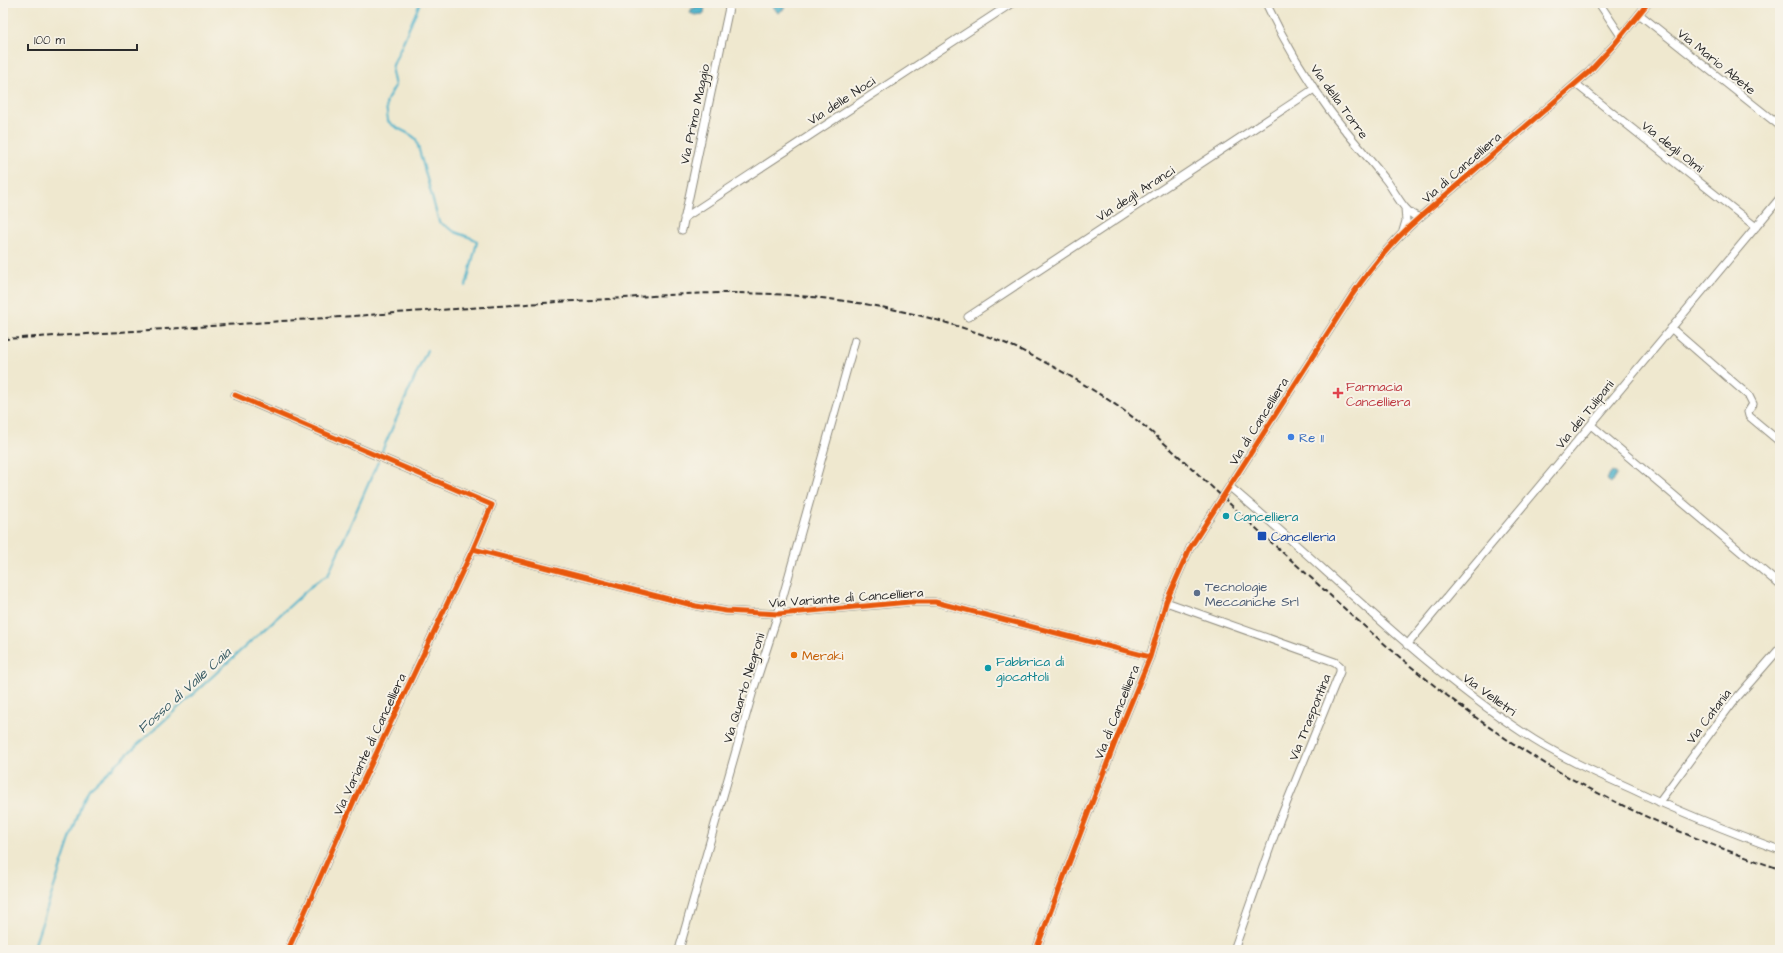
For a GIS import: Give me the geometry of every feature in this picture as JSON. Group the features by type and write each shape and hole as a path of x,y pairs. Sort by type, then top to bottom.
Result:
{"street":[{"name":"Via Primo Maggio","path":"682,230 730,3"},
{"name":"Via delle Noci","path":"684,218 1012,3"},
{"name":"Via della Torre","path":"1266,3 1288,45 1314,89 1353,141 1394,190 1404,208"},
{"path":"1599,3 1622,36"},
{"name":"Via di Cancelliera","path":"1036,950 1099,784 1150,657 1166,602 1190,548 1352,295 1378,258 1401,234 1576,84 1601,60 1648,3"},
{"name":"Via Mario Abete","path":"1639,14 1780,126"},
{"name":"Via degli Olmi","path":"1576,84 1756,226"},
{"name":"Via degli Aranci","path":"968,317 1314,89"},
{"name":"Via dei Tulipani","path":"1406,645 1780,198"},
{"path":"1404,208 1412,216 1420,217"},
{"path":"1401,234 1406,221 1404,208"},
{"path":"1671,328 1749,396 1753,404 1748,412 1749,416 1780,442"},
{"name":"Via Quarto Negroni","path":"679,950 753,691 778,614 855,340"},
{"name":"Via Variante di Cancelliera","path":"234,395 492,505 474,549 357,794 288,950"},
{"path":"1591,425 1780,585"},
{"name":"Via Velletri","path":"1230,487 1406,645 1470,695 1535,740 1606,778 1659,802 1739,836 1780,850"},
{"name":"Via Variante di Cancelliera","path":"474,549 706,608 731,612 778,614 909,602 935,602 1150,657"},
{"name":"Via Traspontina","path":"1166,602 1335,662 1340,666 1340,672 1280,819 1234,950"},
{"name":"Via Catania","path":"1659,802 1733,702 1780,648"}],"water":[{"path":"778,3 780,5 782,3 785,8 778,13 771,4"},
{"path":"696,5 705,5 704,14 695,15 690,13 692,8 694,9"},
{"path":"1612,471 1617,474 1611,483 1606,479"}],"waterway":[{"name":"Fosso di Valle Caia","path":"420,3 393,65 392,72 395,86 387,100 386,105 388,121 416,139 439,222 455,232 474,239 477,242 466,286"},
{"name":"Fosso di Valle Caia","path":"382,451 427,350"},
{"name":"Fosso di Valle Caia","path":"33,950 82,803 89,789 316,582 328,575 378,462"}],"railway":[{"path":"3,339 713,293 799,296 870,305 905,312 974,331 1007,344 1060,370 1124,411 1177,455 1273,544 1386,645 1425,678 1501,735 1577,782 1616,802 1698,839 1780,869"}],"cycle path":[{"path":"1036,950 1119,732 1150,657 1166,602 1190,548 1352,295 1375,264 1401,235 1589,72 1613,46 1648,3"},
{"path":"235,395 492,505 473,549 357,794 288,950"},
{"path":"473,549 696,606 726,611 778,614 909,602 935,602 1150,657"}],"place":[{"name":"Farmacia Cancelliera","path":"1338,393"},
{"name":"Re 11","path":"1291,437"},
{"name":"Cancelliera","path":"1226,516"},
{"name":"Cancelleria","path":"1262,536"},
{"name":"Tecnologie Meccaniche Srl","path":"1197,593"},
{"name":"Meraki","path":"794,655"},
{"name":"Fabbrica di giocattoli","path":"988,668"}]}
